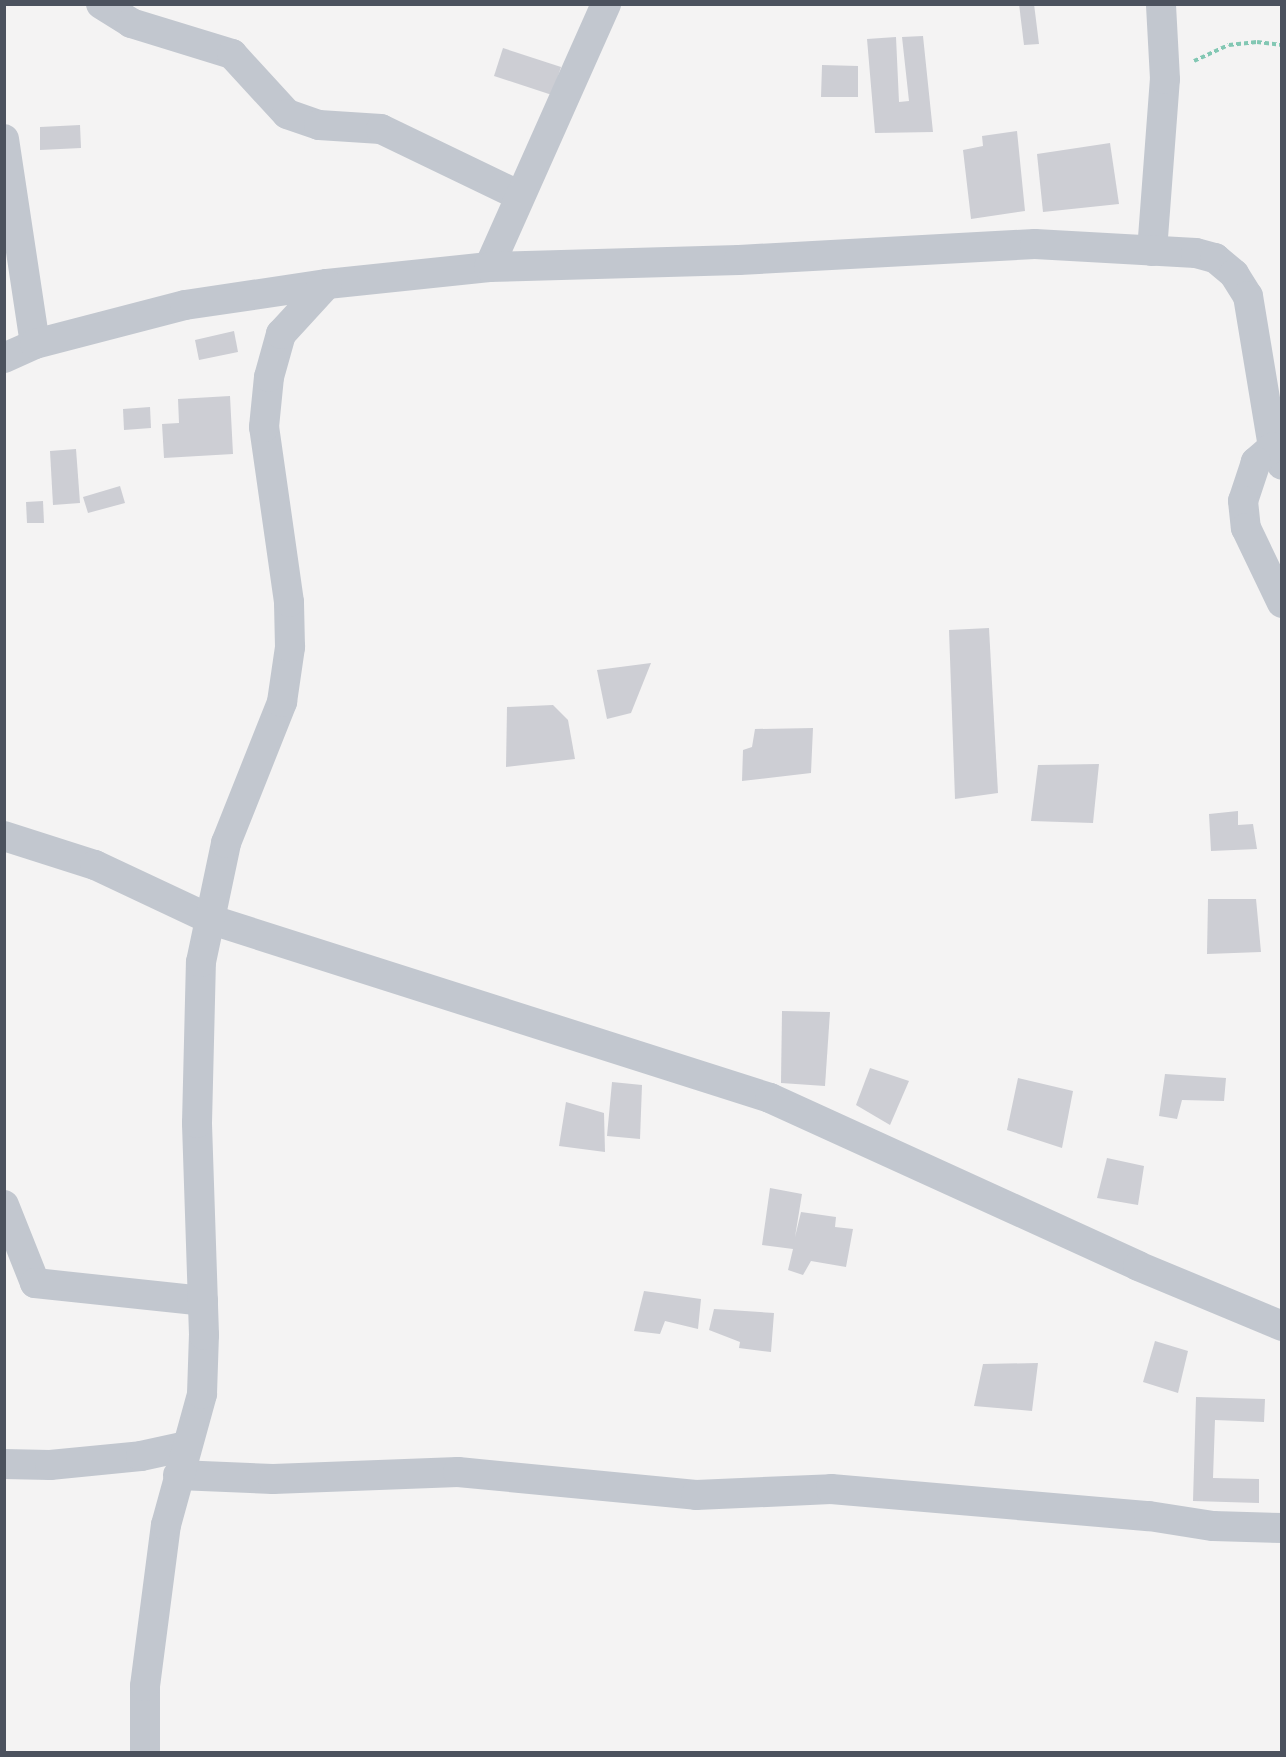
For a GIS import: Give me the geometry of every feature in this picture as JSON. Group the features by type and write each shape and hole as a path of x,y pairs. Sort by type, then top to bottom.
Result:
{"street":[{"path":"101,4 131,23 232,54 286,114 319,125 381,129 520,196"},
{"path":"489,267 606,4"},
{"path":"1152,251 1165,79 1161,4"},
{"path":"4,139 35,344"},
{"path":"4,358 35,344 185,306 327,284 489,267 739,260 1035,244 1152,251 1215,258 1234,274 1248,296 1277,456 1256,462 1243,501 1246,528 1281,603"},
{"path":"145,1752 145,1686 166,1525 202,1394 203,1301 197,1122 201,962 212,920 226,843 282,702 290,647 289,602 264,427 269,377 281,334 327,284"},
{"path":"4,836 95,865 212,920 770,1098 1138,1266 1281,1326"},
{"path":"4,1205 35,1283 203,1301"},
{"path":"4,1464 51,1465 141,1456 187,1446"},
{"path":"178,1475 273,1479 458,1472 696,1495 831,1489 1149,1516 1213,1526 1281,1528"}],"path":[{"path":"1165,79 1207,52 1229,45 1257,42 1281,45"}],"building":[{"path":"1019,4 1034,4 1039,44 1024,45"},
{"path":"923,36 933,132 875,133 867,39 896,37 899,102 909,101 902,37"},
{"path":"503,48 561,67 552,95 494,76"},
{"path":"822,65 858,66 858,97 821,97"},
{"path":"80,125 81,148 40,150 40,127"},
{"path":"1017,131 1025,211 971,219 963,150 983,146 982,136"},
{"path":"1110,143 1119,204 1043,212 1037,154"},
{"path":"234,331 238,352 199,360 195,340"},
{"path":"230,396 233,454 164,458 162,424 179,423 178,399"},
{"path":"150,407 151,428 124,430 123,409"},
{"path":"76,449 80,503 53,505 50,451"},
{"path":"120,486 125,503 88,513 83,497"},
{"path":"43,501 44,523 27,523 26,502"},
{"path":"989,628 998,793 955,799 949,630"},
{"path":"651,663 631,713 607,719 597,670"},
{"path":"553,705 568,720 575,759 506,767 507,707"},
{"path":"813,728 811,773 742,781 743,750 752,747 755,729"},
{"path":"1099,764 1093,823 1031,821 1038,765"},
{"path":"1238,811 1238,825 1253,824 1257,849 1211,851 1209,814"},
{"path":"1208,899 1256,899 1261,952 1207,954"},
{"path":"782,1011 830,1012 825,1086 781,1083"},
{"path":"870,1068 909,1081 890,1125 856,1105"},
{"path":"1165,1074 1226,1078 1224,1101 1182,1100 1177,1119 1159,1116"},
{"path":"1018,1078 1073,1091 1062,1148 1007,1130"},
{"path":"612,1082 642,1085 640,1139 607,1136"},
{"path":"566,1102 604,1113 605,1152 559,1146"},
{"path":"1107,1158 1144,1166 1138,1205 1097,1198"},
{"path":"770,1188 802,1194 795,1237 801,1212 836,1217 835,1227 853,1229 846,1267 811,1261 803,1275 788,1270 793,1249 762,1245"},
{"path":"644,1291 701,1299 698,1329 665,1321 660,1334 634,1331"},
{"path":"714,1309 774,1313 771,1352 739,1348 740,1342 709,1330"},
{"path":"1155,1341 1188,1351 1178,1393 1143,1382"},
{"path":"1038,1363 1032,1411 974,1406 983,1364"},
{"path":"1196,1397 1265,1399 1264,1422 1215,1420 1213,1478 1259,1479 1259,1503 1193,1501"}]}
